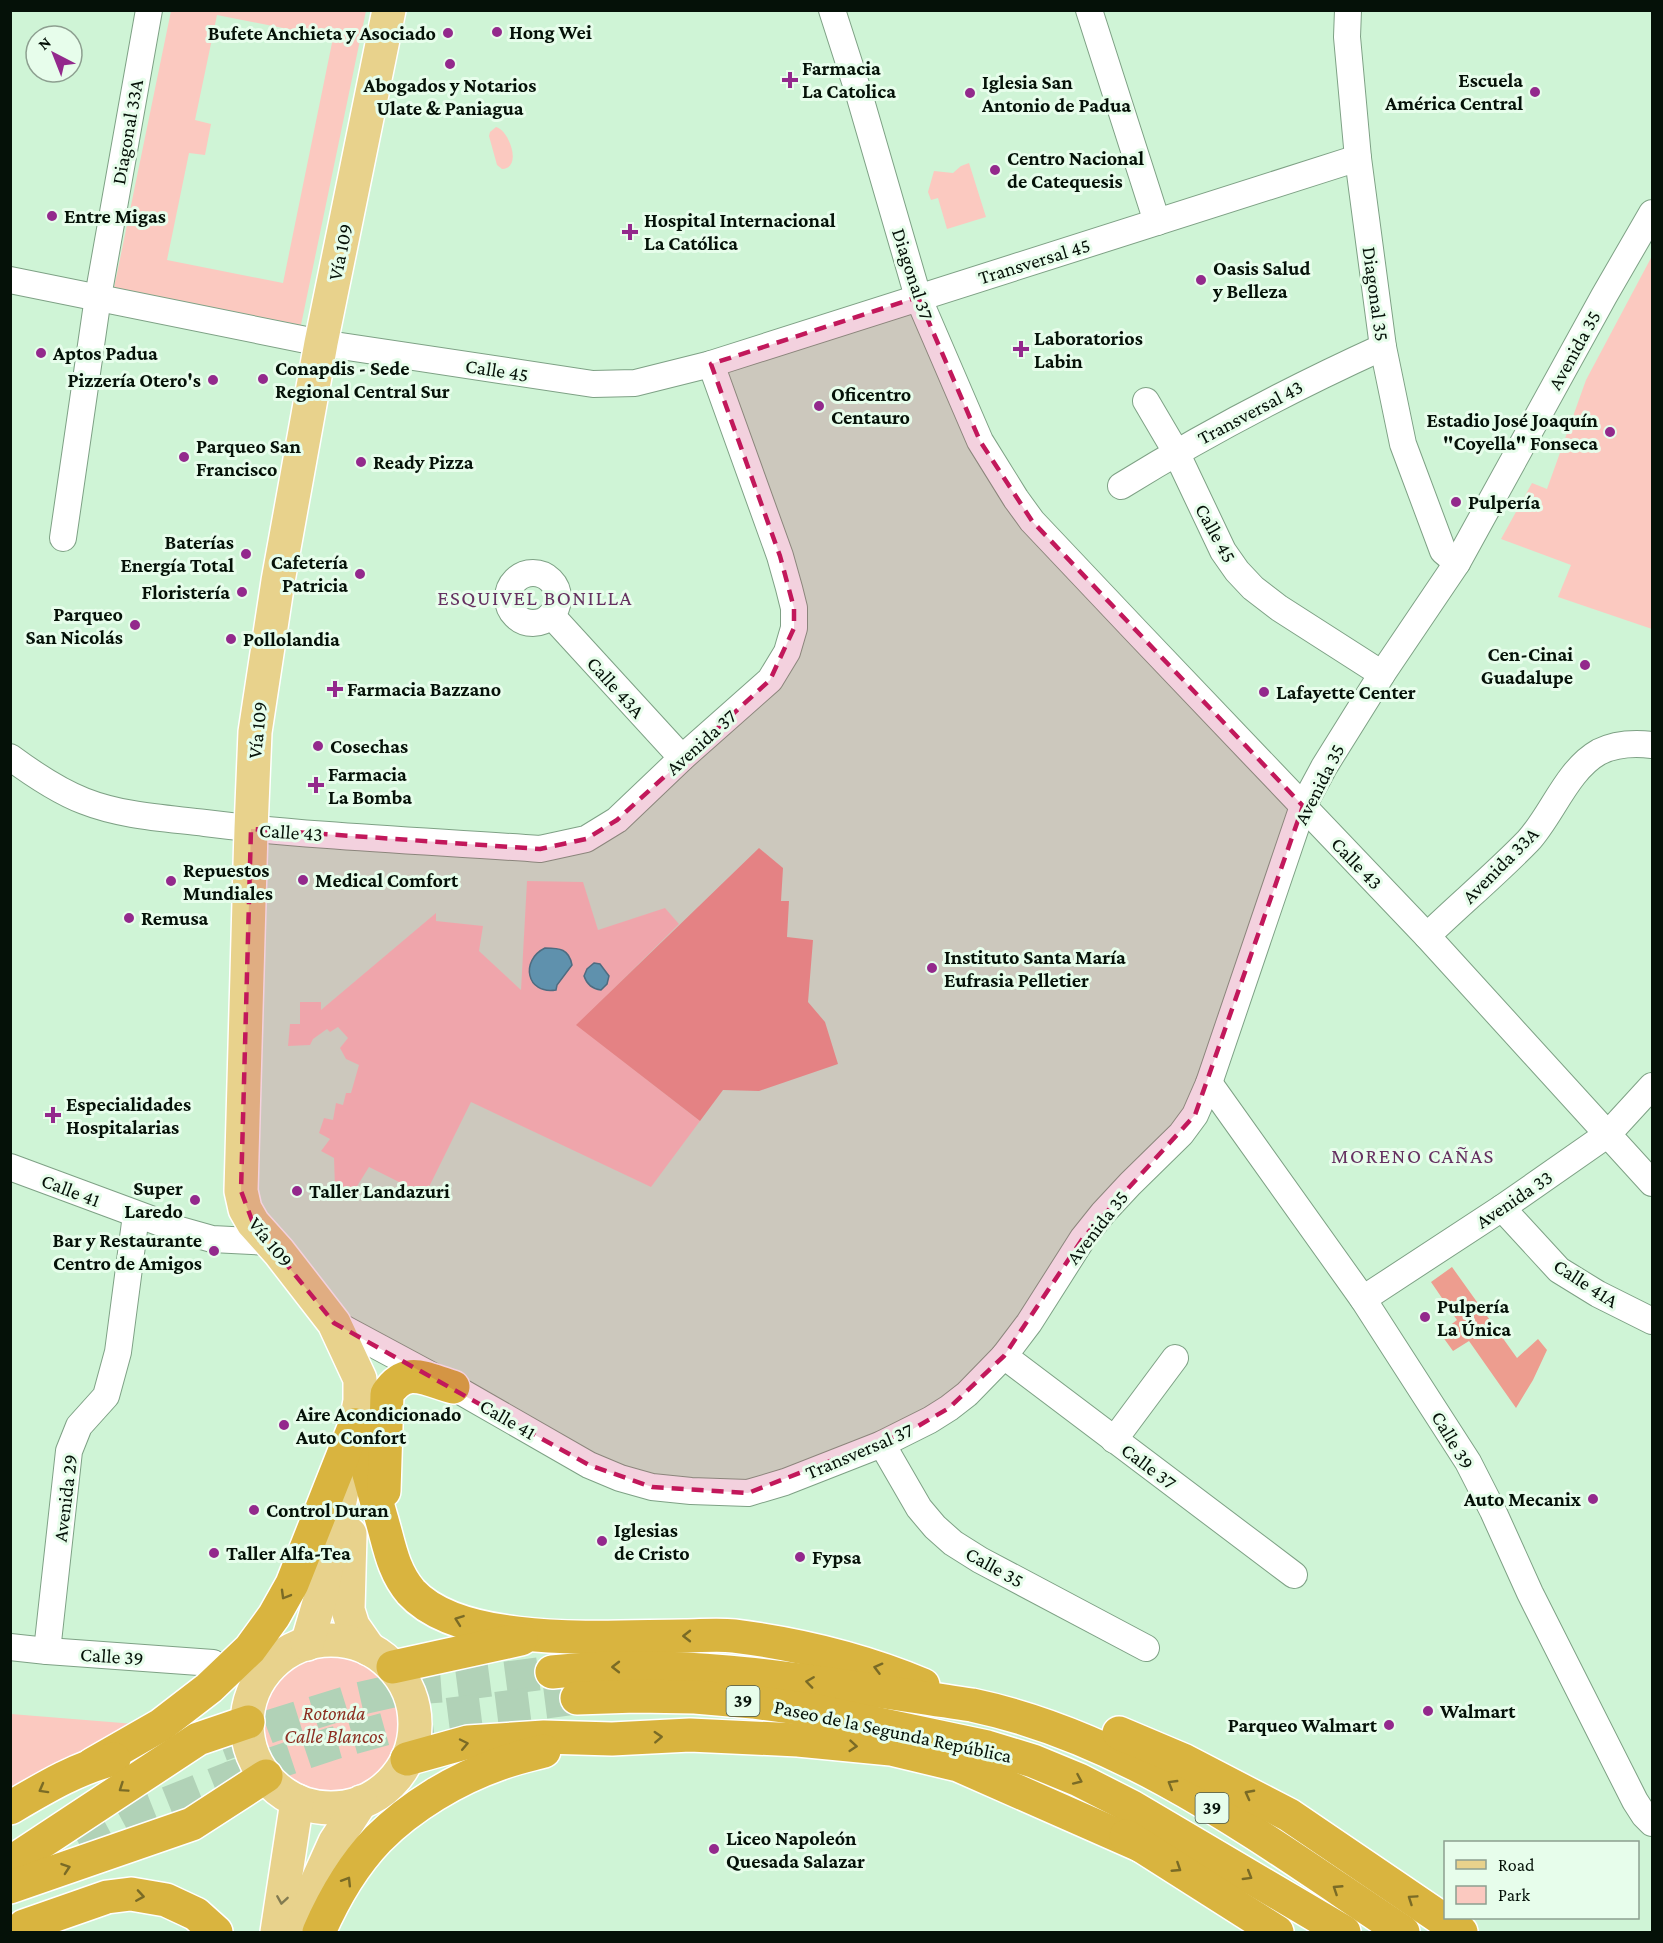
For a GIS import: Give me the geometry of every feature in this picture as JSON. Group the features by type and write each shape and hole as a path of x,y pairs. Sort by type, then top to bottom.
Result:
{"highway":[{"path":"383,1523 387,1394 394,1383 402,1377 414,1376 453,1387"},
{"path":"355,1425 383,1523 389,1554 411,1592 446,1615 473,1625 537,1636"},
{"path":"10,1808 161,1725 209,1688 250,1649 274,1616 292,1584 355,1425"},
{"path":"381,1658 537,1636 732,1635 804,1649 887,1670 972,1705"},
{"name":"Paseo de la Segunda República","path":"552,1672 588,1668 652,1667 743,1672 972,1705 1006,1712 1080,1738 1143,1767 1232,1820 1403,1932"},
{"name":"Paseo de la Segunda República","path":"577,1698 671,1697 753,1702 812,1710 987,1747 1079,1780 1132,1807 1344,1932"},
{"path":"1006,1712 1080,1720 1125,1735 1183,1760 1289,1815 1461,1932"},
{"path":"93,1764 198,1739 248,1722"},
{"path":"407,1759 468,1742 544,1737 612,1739 690,1735 798,1740 891,1749 958,1765 1144,1847"},
{"path":"943,1737 1070,1801 1276,1932"},
{"path":"10,1863 198,1739"},
{"path":"319,1932 327,1914 351,1875 378,1839 414,1809 459,1781 500,1763 546,1751 612,1739"},
{"path":"20,1929 87,1884 192,1824 266,1776"},
{"path":"10,1887 192,1824"},
{"path":"20,1929 107,1897 131,1894 166,1900 196,1914 216,1932"}],"main road":[{"name":"Vía 109","path":"307,1644 321,1596 360,1401 360,1379 334,1323 253,1223 245,1209 241,1191 250,829 255,732 279,581 321,343 389,10"},
{"name":"Vía 109","path":"355,1425 348,1610 353,1626 381,1658"},
{"path":"338,1640 354,1643 381,1658 403,1680 414,1711 413,1743 399,1773 375,1795 345,1807 313,1806 297,1801 275,1786 266,1776 252,1751 248,1722 254,1693 261,1680 281,1658 307,1644 338,1640"},
{"path":"277,1932 297,1801"},
{"path":"303,1932 322,1872 335,1842 361,1802"}],"street":[{"name":"Diagonal 33A","path":"63,538 98,297 149,10"},
{"name":"Diagonal 37","path":"832,10 918,297 980,441 1032,521"},
{"path":"1089,10 1157,222"},
{"name":"Diagonal 35","path":"1348,10 1347,37 1358,158 1383,346 1403,444 1443,551 1457,563"},
{"name":"Transversal 45","path":"711,364 1358,158"},
{"name":"Avenida 35","path":"1005,1356 1029,1323 1083,1238 1130,1184 1181,1134 1195,1115 1209,1083 1302,806 1324,766 1382,674 1457,563 1604,296 1653,213"},
{"name":"Calle 45","path":"10,280 321,343 592,384 635,382 711,364"},
{"name":"Transversal 43","path":"1121,486 1176,452 1308,381 1383,346"},
{"name":"Avenida 37","path":"586,839 616,820 770,680 787,652 794,628 794,608 780,556 711,364"},
{"name":"Calle 45","path":"1146,401 1176,452 1223,551 1245,580 1279,608 1382,674"},
{"name":"Calle 43","path":"1032,521 1427,936 1653,1183"},
{"name":"Calle 43A","path":"551,615 682,758"},
{"name":"Avenida 33A","path":"1427,936 1529,840 1576,773 1588,760 1600,752 1620,745 1653,745"},
{"name":"Calle 43","path":"10,757 57,788 83,800 140,815 250,829 540,849 586,839"},
{"name":"Calle 39","path":"1209,1083 1363,1299 1468,1462 1493,1510 1530,1593 1635,1801 1644,1815 1653,1823"},
{"name":"Avenida 33","path":"1363,1299 1502,1208 1608,1134 1653,1086"},
{"name":"Calle 41","path":"10,1167 180,1230 212,1239 270,1242"},
{"name":"Calle 41A","path":"1502,1208 1559,1270 1598,1294 1653,1321"},
{"name":"Avenida 29","path":"47,1651 69,1451 79,1426 106,1396 118,1352 136,1215"},
{"name":"Calle 41","path":"334,1323 453,1387 589,1465 620,1478 652,1487 691,1491"},
{"name":"Calle 37","path":"1005,1356 1294,1575"},
{"name":"Transversal 37","path":"691,1491 748,1493 785,1482 882,1444 949,1408 1005,1356"},
{"path":"1114,1440 1175,1358"},
{"name":"Calle 35","path":"882,1444 919,1508 953,1543 980,1560 1146,1647"},
{"name":"Calle 39","path":"10,1647 213,1663"}],"highlighted area":[{"path":"918,297 980,441 1032,521 1303,806 1195,1115 1083,1238 1004,1356 949,1408 913,1429 748,1493 652,1487 589,1465 334,1323 253,1223 241,1191 251,829 540,849 586,839 617,820 770,680 794,628 794,608 780,556 711,364"}],"green space":[{"path":"171,11 366,11 301,325 114,288","holes":["217,15 333,38 283,283 167,260 189,153 205,155 211,124 195,120"]},
{"path":"496,127 509,141 513,156 508,167 502,169 497,165 489,136"},
{"path":"969,163 986,217 947,229 938,198 931,200 928,192 934,171 953,173"},
{"name":"Estadio José Joaquín \"Coyella\" Fonseca","path":"1652,256 1652,629 1558,597 1571,565 1501,539 1532,483 1547,489 1586,380"},
{"path":"527,881 583,882 598,930 665,908 679,924 577,1025 700,1121 651,1187 471,1102 425,1195 369,1167 351,1196 335,1188 334,1158 321,1151 330,1139 319,1133 324,1118 333,1120 336,1103 343,1105 346,1093 351,1093 359,1065 346,1059 340,1048 348,1038 338,1027 330,1032 327,1029 313,1039 310,1045 288,1046 290,1024 300,1024 300,1002 321,1002 321,1010 436,913 436,921 483,926 479,951 521,990"},
{"name":"Rotonda Calle Blancos","path":"334,1653 361,1659 374,1665 385,1674 394,1685 400,1698 406,1725 400,1752 394,1765 385,1776 374,1785 361,1791 334,1797 307,1791 294,1785 283,1776 274,1765 268,1752 262,1725 268,1698 274,1685 283,1674 294,1665 307,1659"},
{"path":"11,1714 135,1724 11,1791"}],"shaded area":[{"path":"759,848 783,868 781,901 789,901 787,937 813,940 808,1002 825,1022 838,1064 759,1091 723,1090 700,1121 576,1025"},
{"path":"1452,1267 1517,1358 1538,1339 1547,1350 1516,1408 1469,1341 1453,1351 1440,1333 1457,1320 1431,1282"}],"water":[{"path":"545,948 563,950 571,960 572,965 557,985 556,990 538,987 530,975 532,960"},
{"path":"594,963 600,964 609,976 607,984 601,990 590,986 584,976 587,969"}],"tunnel":[{"path":"221,1745 271,1726 358,1699 402,1689 552,1672"},
{"path":"37,1869 133,1817 230,1778 331,1744 428,1717 577,1698"}],"place":[{"name":"Hong Wei","path":"497,32"},
{"name":"Bufete Anchieta y Asociado","path":"448,33"},
{"name":"Abogados y Notarios Ulate & Paniagua","path":"450,64"},
{"name":"Farmacia La Catolica","path":"790,80"},
{"name":"Escuela América Central","path":"1535,92"},
{"name":"Iglesia San Antonio de Padua","path":"970,93"},
{"name":"Centro Nacional de Catequesis","path":"995,170"},
{"name":"Entre Migas","path":"52,216"},
{"name":"Hospital Internacional La Católica","path":"630,232"},
{"name":"Oasis Salud y Belleza","path":"1201,280"},
{"name":"Laboratorios Labin","path":"1021,349"},
{"name":"Aptos Padua","path":"41,353"},
{"name":"Conapdis - Sede Regional Central Sur","path":"263,379"},
{"name":"Pizzería Otero's","path":"213,380"},
{"name":"Oficentro Centauro","path":"819,406"},
{"name":"Estadio José Joaquín \"Coyella\" Fonseca","path":"1610,432"},
{"name":"Parqueo San Francisco","path":"184,457"},
{"name":"Ready Pizza","path":"361,462"},
{"name":"Pulpería","path":"1456,502"},
{"name":"Baterías Energía Total","path":"246,554"},
{"name":"Cafetería Patricia","path":"360,574"},
{"name":"Floristería","path":"242,592"},
{"name":"Parqueo San Nicolás","path":"135,625"},
{"name":"Pollolandia","path":"231,639"},
{"name":"Cen-Cinai Guadalupe","path":"1585,665"},
{"name":"Farmacia Bazzano","path":"335,689"},
{"name":"Lafayette Center","path":"1264,692"},
{"name":"Cosechas","path":"318,746"},
{"name":"Farmacia La Bomba","path":"316,785"},
{"name":"Medical Comfort","path":"303,880"},
{"name":"Repuestos Mundiales","path":"171,881"},
{"name":"Remusa","path":"129,918"},
{"name":"Instituto Santa María Eufrasia Pelletier","path":"932,968"},
{"name":"Especialidades Hospitalarias","path":"53,1115"},
{"name":"Taller Landazuri","path":"297,1191"},
{"name":"Super Laredo","path":"195,1200"},
{"name":"Bar y Restaurante Centro de Amigos","path":"214,1251"},
{"name":"Pulpería La Única","path":"1425,1317"},
{"name":"Aire Acondicionado Auto Confort","path":"284,1425"},
{"name":"Auto Mecanix","path":"1593,1499"},
{"name":"Control Duran","path":"254,1510"},
{"name":"Iglesias de Cristo","path":"602,1541"},
{"name":"Taller Alfa-Tea","path":"214,1553"},
{"name":"Fypsa","path":"800,1557"},
{"name":"Walmart","path":"1428,1711"},
{"name":"Parqueo Walmart","path":"1389,1725"},
{"name":"Liceo Napoleón Quesada Salazar","path":"714,1849"}],"district":[{"name":"ESQUIVEL BONILLA","path":"535,598"},
{"name":"MORENO CAÑAS","path":"1413,1156"}]}
